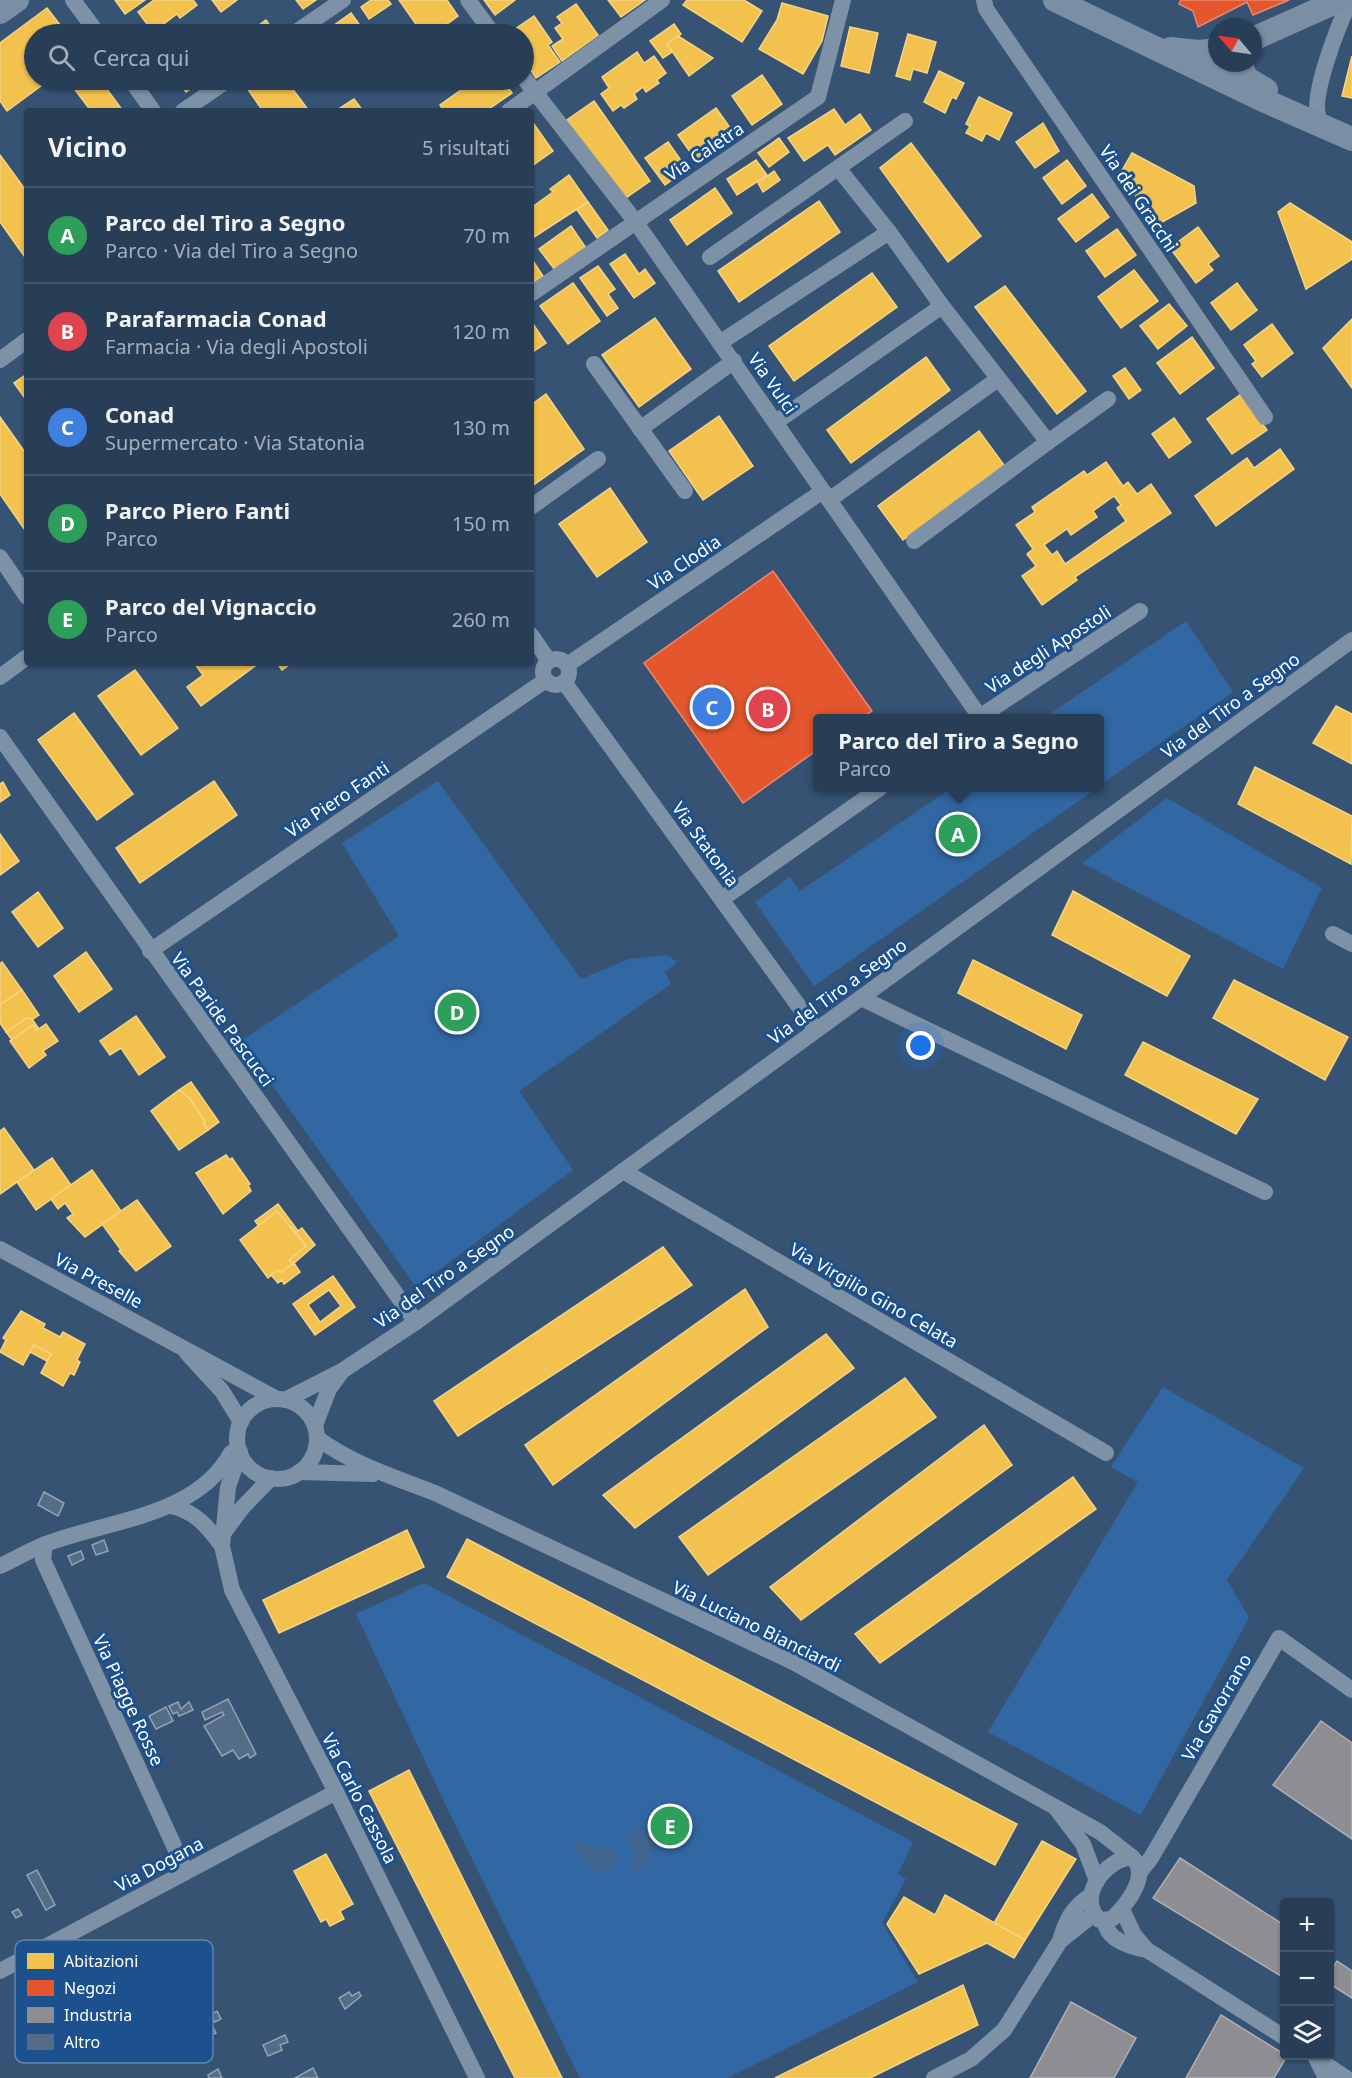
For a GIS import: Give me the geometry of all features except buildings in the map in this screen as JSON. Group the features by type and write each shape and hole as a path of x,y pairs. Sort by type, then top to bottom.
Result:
{"main road":[{"path":"0,12 17,0"},
{"path":"1055,0 1352,139"},
{"path":"1262,35 1340,0"},
{"path":"1153,47 1208,51"},
{"path":"1244,72 1252,84 1352,134"}],"street":[{"path":"73,0 91,24"},
{"path":"308,24 343,0"},
{"path":"468,0 486,24"},
{"path":"513,108 662,0"},
{"name":"Via Caletra","path":"534,292 818,97 843,0"},
{"name":"Via dei Gracchi","path":"984,0 986,9 1265,417"},
{"path":"1318,115 1317,100 1336,33 1351,0"},
{"path":"138,90 151,108"},
{"path":"187,108 213,90"},
{"name":"Via Vulci","path":"532,90 635,222 721,342 976,714"},
{"path":"710,257 905,121"},
{"path":"838,168 1048,442"},
{"path":"721,342 889,232"},
{"path":"776,422 942,306"},
{"path":"0,360 24,342"},
{"path":"640,429 734,361"},
{"path":"594,364 685,491"},
{"name":"Via Clodia","path":"565,673 998,379"},
{"path":"914,541 1108,399"},
{"path":"534,505 597,459"},
{"path":"0,557 24,593"},
{"name":"Via degli Apostoli","path":"985,714 1140,611"},
{"path":"534,640 549,661"},
{"name":"Via del Tiro a Segno","path":"281,1399 342,1371 416,1322 1350,644"},
{"path":"0,677 24,659"},
{"path":"560,660 565,673 556,685 546,680 543,668 549,661 560,660"},
{"name":"Via Statonia","path":"565,673 816,1030"},
{"name":"Via Piero Fanti","path":"150,951 546,680"},
{"name":"Via Paride Pascucci","path":"0,737 416,1322"},
{"path":"722,899 874,792"},
{"path":"1333,934 1352,944"},
{"path":"861,998 1265,1192"},
{"name":"Via Virgilio Gino Celata","path":"623,1171 1106,1453"},
{"name":"Via Preselle","path":"0,1249 281,1399"},
{"name":"Via Preselle","path":"180,1345 222,1391 240,1422"},
{"name":"Via del Tiro a Segno","path":"316,1432 329,1389 342,1371"},
{"path":"0,1566 45,1544 171,1506 195,1492 215,1475 238,1447 240,1422 256,1405 281,1399 298,1405 316,1432 346,1457 383,1475"},
{"path":"299,1472 312,1458 316,1432"},
{"path":"238,1447 252,1470 271,1478 281,1479 299,1472 358,1472 383,1475"},
{"name":"Via Carlo Cassola","path":"238,1447 228,1487 224,1539 232,1590 336,1792 477,2078"},
{"name":"Via Luciano Bianciardi","path":"383,1475 435,1492 793,1662 1100,1832 1132,1857"},
{"path":"171,1506 192,1514 224,1539 242,1508 271,1478"},
{"name":"Via Piagge Rosse","path":"45,1544 43,1560 186,1872"},
{"name":"Via Gavorrano","path":"1140,1872 1151,1858 1279,1638 1352,1690"},
{"name":"Via Dogana","path":"58,1940 336,1792"},
{"name":"Via Luciano Bianciardi","path":"1055,1807 1083,1844 1097,1881"},
{"path":"934,2078 971,2059 1004,2030 1060,1941 1066,1922 1076,1906 1090,1896 1097,1881 1113,1862 1132,1857 1138,1863 1140,1872 1122,1909 1100,1918 1060,1941"},
{"path":"1090,1896 1106,1930 1113,1937 1148,1950"},
{"path":"1122,1909 1134,1935 1148,1950 1280,2034"},
{"name":"Via Dogana","path":"0,1971 15,1963"},
{"path":"1320,2068 1346,2078"}],"shaded area":[{"path":"1186,621 1233,692 1104,782 1104,714 1050,714"},
{"path":"438,781 581,979 629,959 666,955 677,962 665,972 671,984 519,1091 573,1170 416,1287 241,1041 399,936 342,843"},
{"path":"946,792 1091,792 814,986 755,902 790,877 800,891"},
{"path":"1167,798 1322,888 1283,969 1082,863"},
{"path":"1163,1387 1304,1468 1227,1580 1249,1618 1141,1815 988,1732 1138,1482 1111,1467"},
{"path":"424,1583 913,1842 898,1874 906,1879 882,1923 918,1982 728,2078 580,2078 448,1810 356,1614"},
{"path":"639,1829 649,1833 655,1847 648,1862 634,1872 630,1869 635,1853 625,1835 631,1830"},
{"path":"579,1840 590,1846 614,1849 618,1856 614,1867 603,1873 589,1866 576,1848 575,1843"}],"place":[{"name":"Conad","path":"712,707"},
{"name":"Parafarmacia Conad","path":"768,709"},
{"name":"Parco del Tiro a Segno","path":"958,834"},
{"name":"Parco Piero Fanti","path":"457,1012"},
{"name":"Parco del Vignaccio","path":"670,1826"}]}
